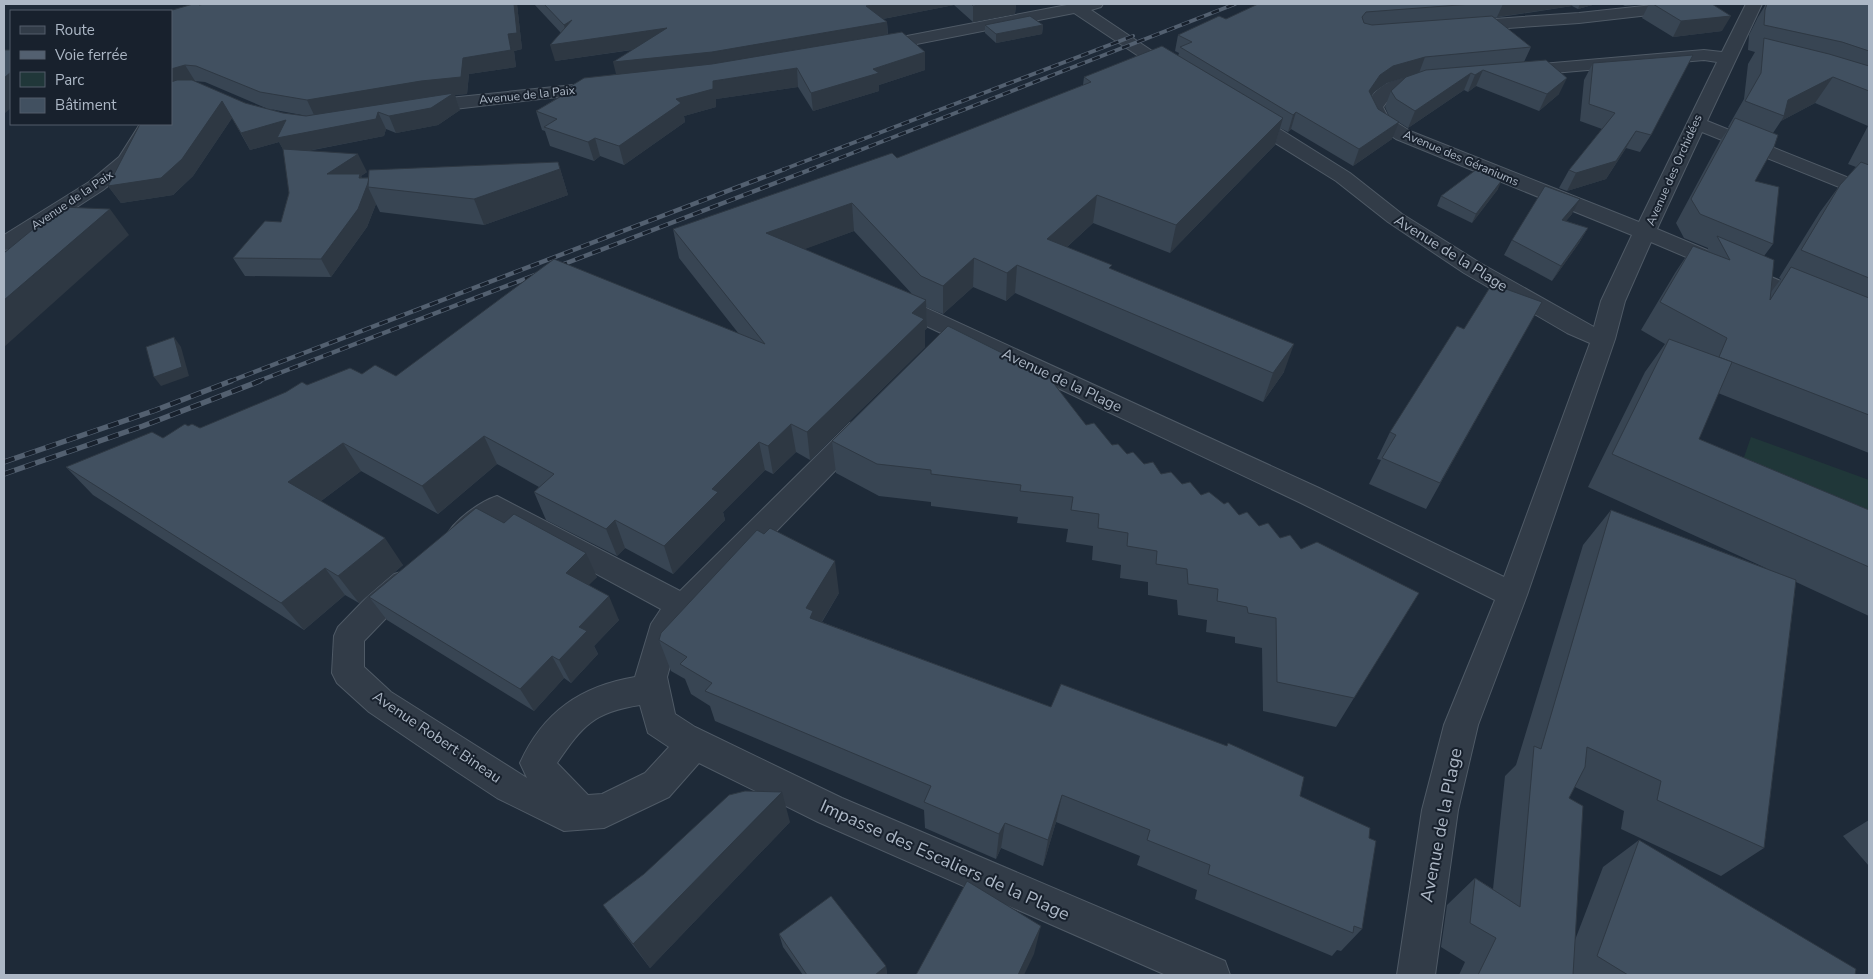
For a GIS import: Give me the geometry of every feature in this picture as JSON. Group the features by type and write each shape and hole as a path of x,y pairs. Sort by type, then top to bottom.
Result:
{"street":[{"path":"1444,28 1579,18 1702,4"},
{"name":"Avenue des Orchidées","path":"1603,339 1613,301 1695,123 1736,56 1749,4"},
{"path":"860,50 1086,6 1193,84"},
{"path":"1498,73 1704,55 1736,56"},
{"name":"Avenue des Géraniums","path":"1449,77 1398,84 1381,94 1374,107 1380,120 1403,135 1646,232"},
{"name":"Avenue de la Paix","path":"401,110 496,97 623,86"},
{"name":"Avenue de la Plage","path":"1235,109 1344,177 1394,218 1472,268 1575,328 1603,339 1512,595 1461,725 1440,810 1416,975"},
{"path":"1695,123 1869,193"},
{"name":"Avenue de la Paix","path":"4,244 96,186 127,161 148,125"},
{"path":"1646,232 1869,327"},
{"name":"Avenue de la Plage","path":"872,291 1309,495 1512,595"},
{"path":"936,352 958,331"},
{"path":"689,741 660,722 653,689 651,677 666,624 880,409"},
{"name":"Avenue Robert Bineau","path":"683,607 497,507 379,605 349,636 348,672 380,702 509,786 564,814 604,811 657,785 689,741"},
{"path":"581,813 552,785 537,763 557,734 590,704 623,694 653,689"},
{"name":"Impasse des Escaliers de la Plage","path":"689,741 830,810 1210,975"}],"green space":[{"path":"1751,437 1869,480 1869,537 1736,480"}],"building":[{"path":"193,4 514,4 517,33 508,34 511,50 463,58 461,77 421,81 307,100 260,92 196,66 185,65 172,69 172,10"},
{"path":"544,4 879,4 866,6 887,22 712,52 613,62 667,28 550,45 572,20 564,25"},
{"path":"1258,4 1472,4 1366,12 1362,17 1364,23 1372,25 1492,16 1531,47 1425,57 1393,66 1380,75 1369,91 1378,109 1399,122 1359,149 1296,112 1293,115 1180,47 1192,42 1178,35 1219,16 1226,19"},
{"path":"1653,4 1712,4 1731,16 1681,21"},
{"path":"1767,4 1869,4 1869,51 1842,42 1764,25"},
{"path":"1030,16 1043,25 996,34 985,25"},
{"path":"902,32 925,52 873,69 879,73 811,93 797,68 713,81 713,89 676,99 681,103 619,146 595,138 588,142 544,127 557,119 536,111 570,91 566,89 584,78 712,64"},
{"path":"1764,38 1869,66 1869,91 1833,77 1788,100 1784,116 1745,101 1761,73"},
{"path":"1162,46 1283,118 1176,225 1097,195 1047,239 1112,265 1109,268 1294,344 1273,373 1017,265 1007,273 974,258 943,286 921,276 852,203 766,233 926,300 912,313 924,319 807,432 791,424 768,446 759,442 712,489 718,492 664,546 615,520 606,529 534,492 554,474 484,436 422,486 343,443 288,482 385,538 338,576 325,568 281,603 66,467 152,432 163,438 185,424 188,426 192,424 200,428 286,392 302,382 307,385 350,368 362,374 375,365 396,376 554,259 765,344 673,229 892,153 897,158 1091,82 1084,77"},
{"path":"4,50 10,50 10,73 4,78"},
{"path":"1693,55 1651,135 1636,131 1616,161 1576,173 1569,170 1615,113 1589,104 1593,63"},
{"path":"1546,60 1567,78 1547,94 1483,70 1475,75 1471,73 1415,111 1396,99 1391,91 1406,77 1426,70"},
{"path":"192,80 245,103 283,113 306,116 454,93 431,108 389,116 378,112 376,119 277,138 286,120 241,133 222,101 182,159 161,178 108,186 139,125 172,125 172,82"},
{"path":"1735,118 1778,135 1774,147 1755,181 1779,187 1773,244 1700,214 1691,199"},
{"path":"283,149 358,154 327,174 360,174 359,178 369,178 358,209 321,259 233,258 265,221 281,222 289,193"},
{"path":"558,162 560,169 474,199 368,187 369,170"},
{"path":"1861,162 1869,165 1869,278 1801,250 1840,185"},
{"path":"1477,169 1502,180 1476,214 1441,196"},
{"path":"1545,186 1580,199 1562,220 1588,228 1561,266 1512,240"},
{"path":"60,207 110,209 4,300 4,253"},
{"path":"1717,236 1774,260 1770,300 1791,267 1869,298 1869,415 1719,357 1727,338 1660,302 1693,246 1730,260"},
{"path":"1492,284 1542,302 1440,483 1382,458 1396,435 1390,432 1457,326 1464,329"},
{"path":"948,326 1048,376 1086,425 1094,423 1112,445 1118,444 1127,454 1133,452 1144,464 1153,462 1161,474 1171,472 1182,484 1190,482 1201,495 1209,492 1224,504 1228,502 1239,515 1247,512 1259,526 1268,523 1280,538 1290,535 1301,549 1317,542 1419,593 1354,698 1277,682 1276,618 1248,613 1247,607 1217,601 1218,589 1188,584 1187,569 1156,564 1157,551 1127,546 1128,533 1098,528 1099,514 1071,510 1073,497 1020,491 1021,485 931,474 931,470 877,464 832,441"},
{"path":"174,337 182,367 154,377 146,347"},
{"path":"1669,339 1732,362 1699,439 1869,510 1869,567 1612,454"},
{"path":"476,508 504,523 514,514 586,553 566,573 609,596 579,627 587,631 559,660 552,656 520,689 369,597"},
{"path":"1611,510 1796,580 1764,848 1657,800 1661,781 1587,747 1585,767 1569,798 1583,806 1573,975 1478,975 1496,938 1470,923 1475,878 1520,907 1534,746 1541,749"},
{"path":"770,528 835,561 806,608 813,611 810,618 1051,707 1061,684 1227,746 1228,743 1304,777 1300,796 1370,828 1369,838 1376,841 1362,929 1354,926 1353,933 1208,874 1210,865 1147,840 1150,830 1062,795 1048,840 1005,823 999,834 924,802 931,786 705,691 712,683 680,664 687,657 659,640 661,633 757,530 764,534"},
{"path":"745,791 782,792 633,944 603,905 644,874 729,795"},
{"path":"1639,840 1856,969 1855,975 1628,975 1597,956"},
{"path":"967,881 1041,926 1018,975 916,975"},
{"path":"831,896 886,966 875,975 807,975 779,934"}],"railway":[{"path":"809,170 1235,4"},
{"path":"782,170 1133,36"},
{"path":"228,382 785,169"},
{"path":"256,382 812,169"},
{"path":"4,462 156,410 231,381"},
{"path":"4,474 143,426 260,381"}]}
